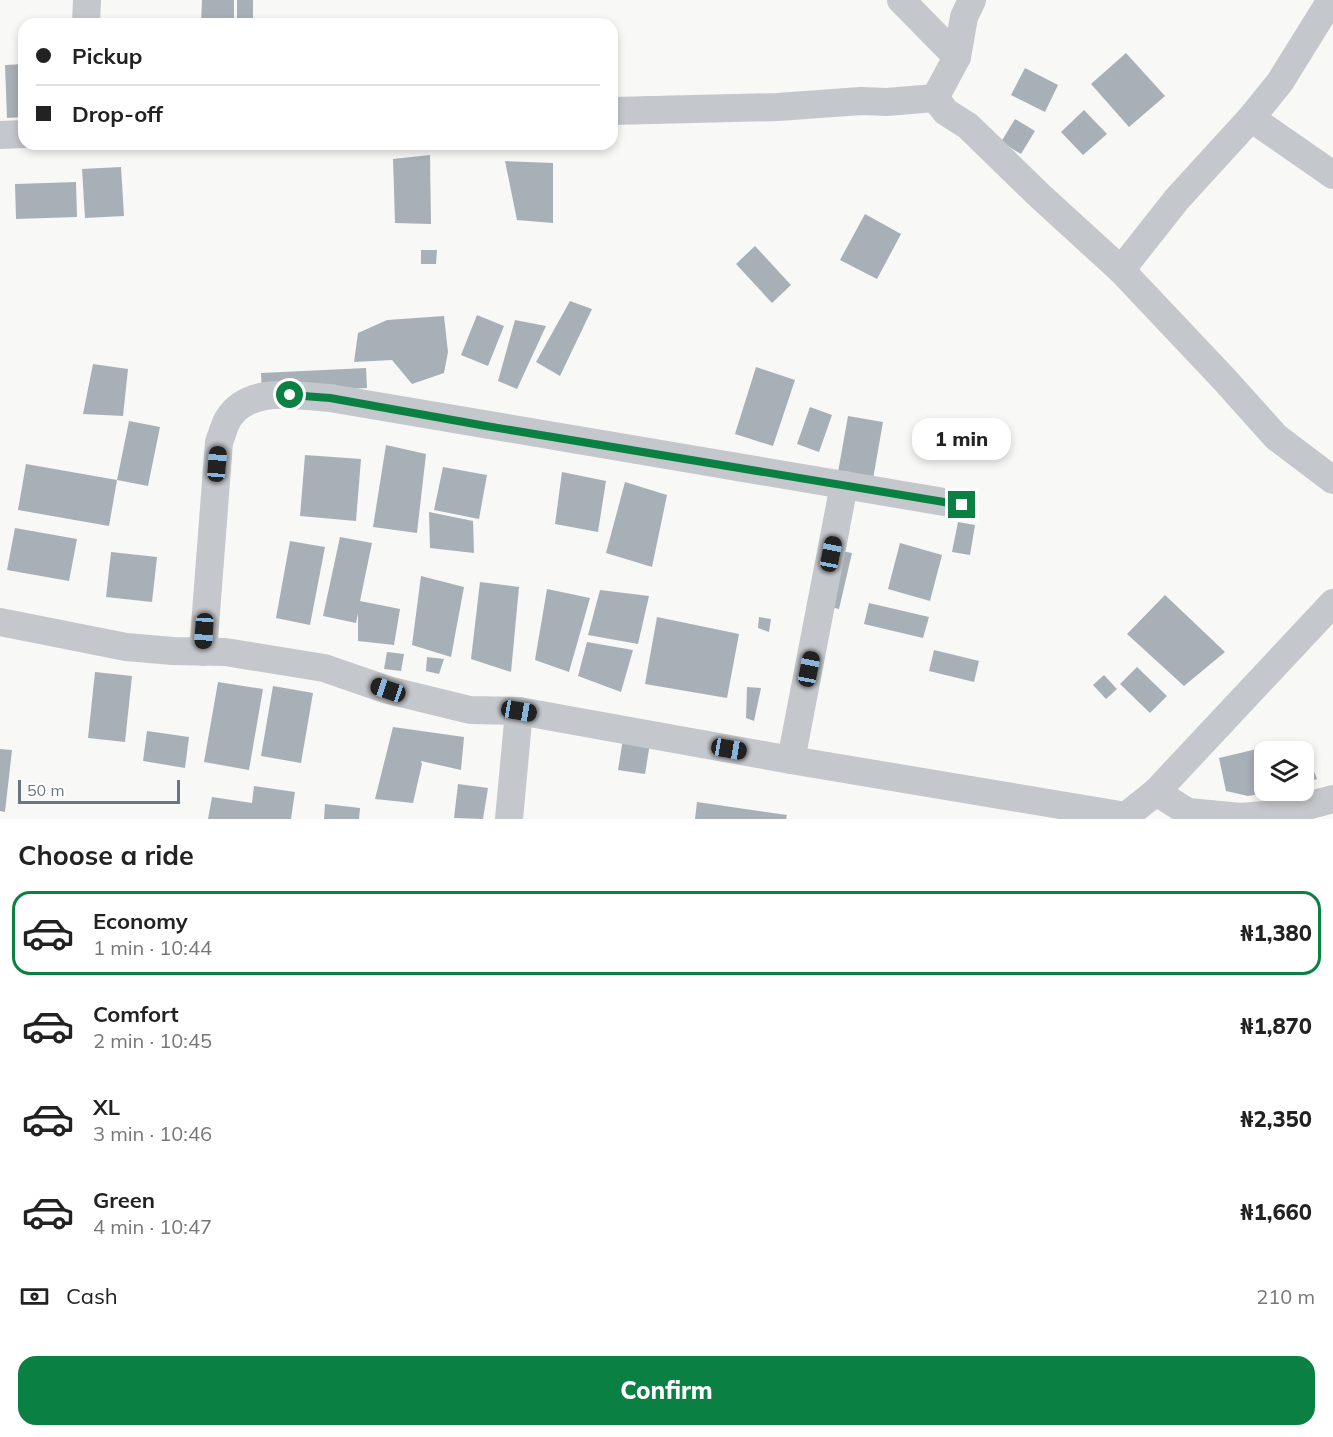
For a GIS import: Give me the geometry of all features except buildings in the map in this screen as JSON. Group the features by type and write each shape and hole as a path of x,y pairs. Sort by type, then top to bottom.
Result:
{"street":[{"path":"86,18 87,0"},
{"path":"901,0 957,57"},
{"path":"935,98 957,57 964,17 972,0"},
{"path":"1121,270 1176,199 1251,118 1280,82 1331,0"},
{"path":"618,111 778,106 861,100 887,102 935,98"},
{"path":"935,98 946,112 968,126 1121,270 1276,437 1333,480"},
{"path":"1251,118 1333,175"},
{"path":"0,135 18,134"},
{"path":"203,652 219,442 228,419 237,409 252,399 270,394 330,398 962,505"},
{"path":"791,760 844,485"},
{"path":"0,622 126,647 225,652 324,668 388,690 470,710 519,711 1126,818 1156,792 1332,609"},
{"path":"508,819 519,711"},
{"path":"1156,792 1188,812 1241,816 1277,814 1333,799"}],"route":[{"path":"290,395 330,398 962,505"}]}
